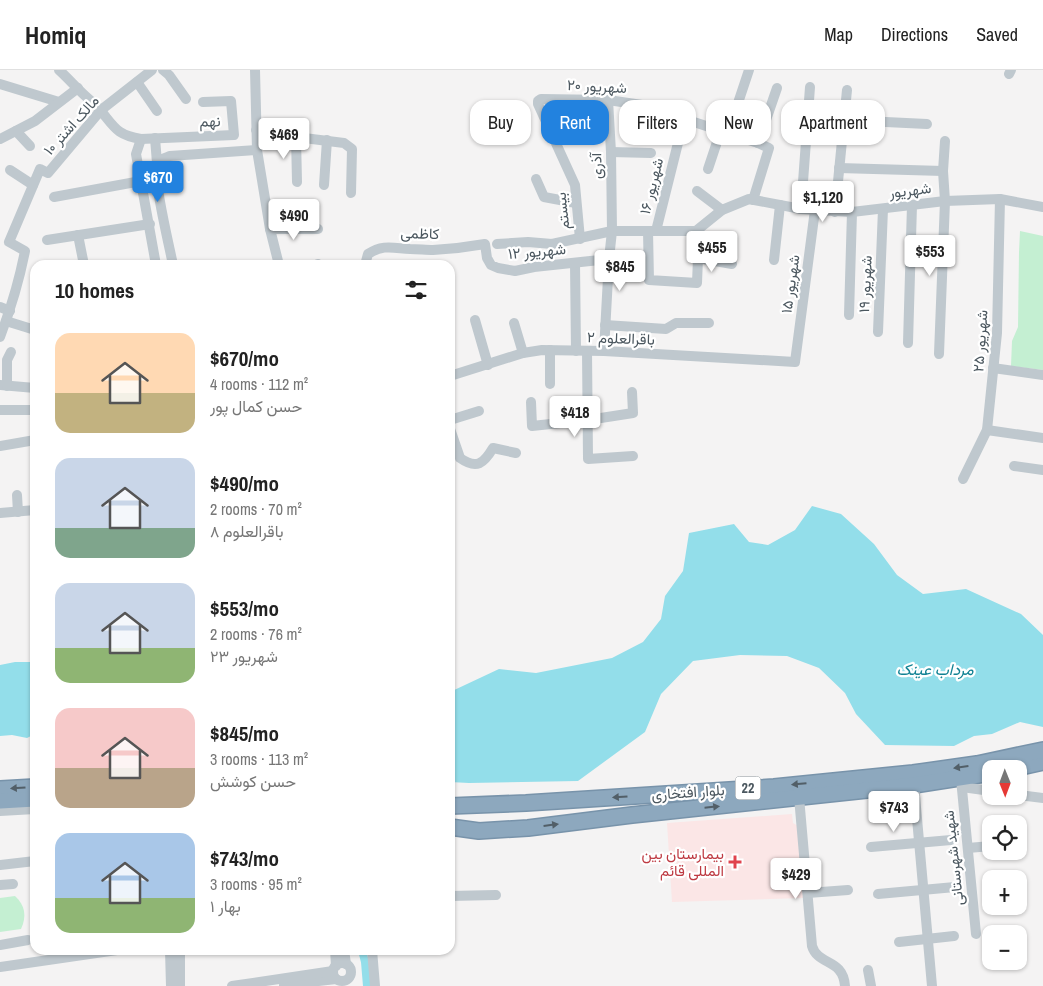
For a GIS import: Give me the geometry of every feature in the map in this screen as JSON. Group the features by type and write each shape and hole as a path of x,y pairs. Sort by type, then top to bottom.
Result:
{"highway":[{"name":"بلوار افتخاری","path":"455,806 774,787 913,773 977,764 1043,750"},
{"path":"1028,765 1043,762"},
{"name":"بلوار افتخاری","path":"455,828 480,831 528,828 914,785 961,783 982,776"},
{"path":"0,789 30,787"},
{"path":"0,801 30,799"},
{"path":"526,803 518,809 516,815 519,824 528,828"},
{"path":"480,805 486,810 488,816 485,826 480,831"}],"street":[{"path":"59,70 101,110 117,130 125,135 141,139 157,151 170,156 257,150"},
{"name":"مالک اشتر ۱۰","path":"0,337 19,282 25,251 10,242 40,169 48,173 101,110 152,70"},
{"path":"163,70 169,75 186,99"},
{"path":"256,70 257,150 270,229 278,260"},
{"path":"737,100 749,70"},
{"path":"137,82 157,111"},
{"path":"0,84 59,102"},
{"path":"801,209 810,87"},
{"path":"6,135 35,121 78,88"},
{"path":"771,107 778,88"},
{"path":"846,100 847,90"},
{"name":"شهریور ۲۰","path":"541,99 608,100"},
{"name":"بیستم","path":"541,99 538,101 538,104 575,186 580,239"},
{"name":"نهم","path":"157,151 234,135 231,101 203,102"},
{"name":"آذری","path":"604,351 612,231 609,117"},
{"path":"885,122 927,124"},
{"path":"256,130 344,143 352,149 351,193"},
{"path":"6,135 30,146"},
{"path":"296,137 297,182"},
{"path":"141,139 136,154 155,260"},
{"path":"324,186 327,140"},
{"path":"939,354 945,201 943,171 945,141"},
{"name":"شهریور ۱۶","path":"677,145 652,231 649,280 697,283 698,258"},
{"path":"708,169 719,145"},
{"path":"753,200 769,148 762,145"},
{"path":"835,212 841,145"},
{"path":"157,151 156,168 159,194 171,260"},
{"path":"611,152 651,153"},
{"path":"839,168 943,171"},
{"path":"10,170 33,185"},
{"path":"536,179 544,197 576,203"},
{"path":"54,197 141,181"},
{"path":"697,191 722,210"},
{"name":"شهریور","path":"696,231 722,210 749,199 801,209 835,212 852,212 945,201 1000,200 1043,207"},
{"name":"شهریور ۲۵","path":"963,479 986,430 997,332 1000,200"},
{"path":"774,260 780,205"},
{"path":"908,342 912,205"},
{"name":"شهریور ۱۹","path":"878,332 883,208"},
{"name":"شهریور ۱۵","path":"795,362 815,210"},
{"path":"849,315 852,212"},
{"path":"47,240 150,224"},
{"path":"270,229 318,229"},
{"path":"497,244 528,242 552,244 612,231 696,231 698,258 732,264"},
{"path":"78,235 83,260"},
{"name":"شهریور ۱۲","path":"485,244 487,258 491,265 515,271 534,266 609,259"},
{"name":"کاظمی","path":"366,260 368,254 374,250 388,246 434,250 485,244"},
{"path":"575,263 576,351"},
{"path":"0,307 10,311"},
{"path":"476,320 488,365"},
{"path":"6,321 30,328"},
{"path":"514,323 523,353"},
{"path":"605,325 666,329 676,323 709,324"},
{"name":"باقرالعلوم ۲","path":"455,372 488,365 523,353 542,350 604,351 795,362"},
{"path":"550,350 550,384"},
{"path":"587,351 588,459 633,456"},
{"path":"11,352 7,360 3,385 30,388"},
{"path":"993,368 1043,375"},
{"path":"531,402 532,426 633,413 632,392"},
{"path":"0,410 30,410"},
{"path":"455,418 479,411"},
{"path":"986,430 1043,438"},
{"path":"0,446 30,441"},
{"path":"455,443 460,458 470,464 483,462 493,448 516,453"},
{"path":"1014,466 1043,470"},
{"path":"17,495 18,512"},
{"path":"0,513 30,511"},
{"path":"961,783 982,789"},
{"name":"شهید شهرستانی","path":"961,783 976,934"},
{"path":"914,785 932,986"},
{"path":"1028,796 1043,798"},
{"path":"799,797 812,946 814,953 839,968 843,975 845,986"},
{"path":"0,810 30,809"},
{"path":"870,847 950,840"},
{"path":"968,848 982,847"},
{"path":"0,865 30,862"},
{"path":"0,885 13,884"},
{"path":"878,894 955,887"},
{"path":"808,892 848,890"},
{"path":"455,896 496,895"},
{"path":"899,942 954,936"},
{"path":"0,945 28,940"},
{"path":"0,967 83,955"},
{"path":"171,955 175,982"},
{"path":"175,982 179,955"},
{"path":"336,955 341,977"},
{"path":"341,977 343,955"},
{"path":"373,955 376,986"},
{"path":"868,970 871,986"},
{"path":"232,986 341,977"},
{"path":"278,986 341,977"}],"shaded area":[{"name":"بیمارستان بین المللی قائم","path":"792,814 793,823 798,826 803,898 672,902 667,823"}],"green space":[{"path":"1020,231 1043,236 1043,370 1011,366 1012,341 1018,327"},
{"path":"15,896 21,903 24,911 21,929 0,932 0,898"}],"water":[{"name":"مرداب عینک","path":"812,506 841,514 874,544 897,575 923,594 966,589 1021,614 1043,635 1043,727 1020,722 992,734 974,736 954,746 885,745 856,714 845,693 819,668 787,656 740,655 693,661 661,694 645,732 578,781 455,782 455,690 499,669 536,673 612,658 643,642 661,619 665,596 683,571 689,533 734,524 749,542 768,545 795,530"},
{"path":"30,662 30,736 27,738 12,735 0,736 0,665"}],"waterway":[{"path":"363,955 367,986"}],"place":[{"name":"بیمارستان بین المللی قائم","path":"735,862"}]}
